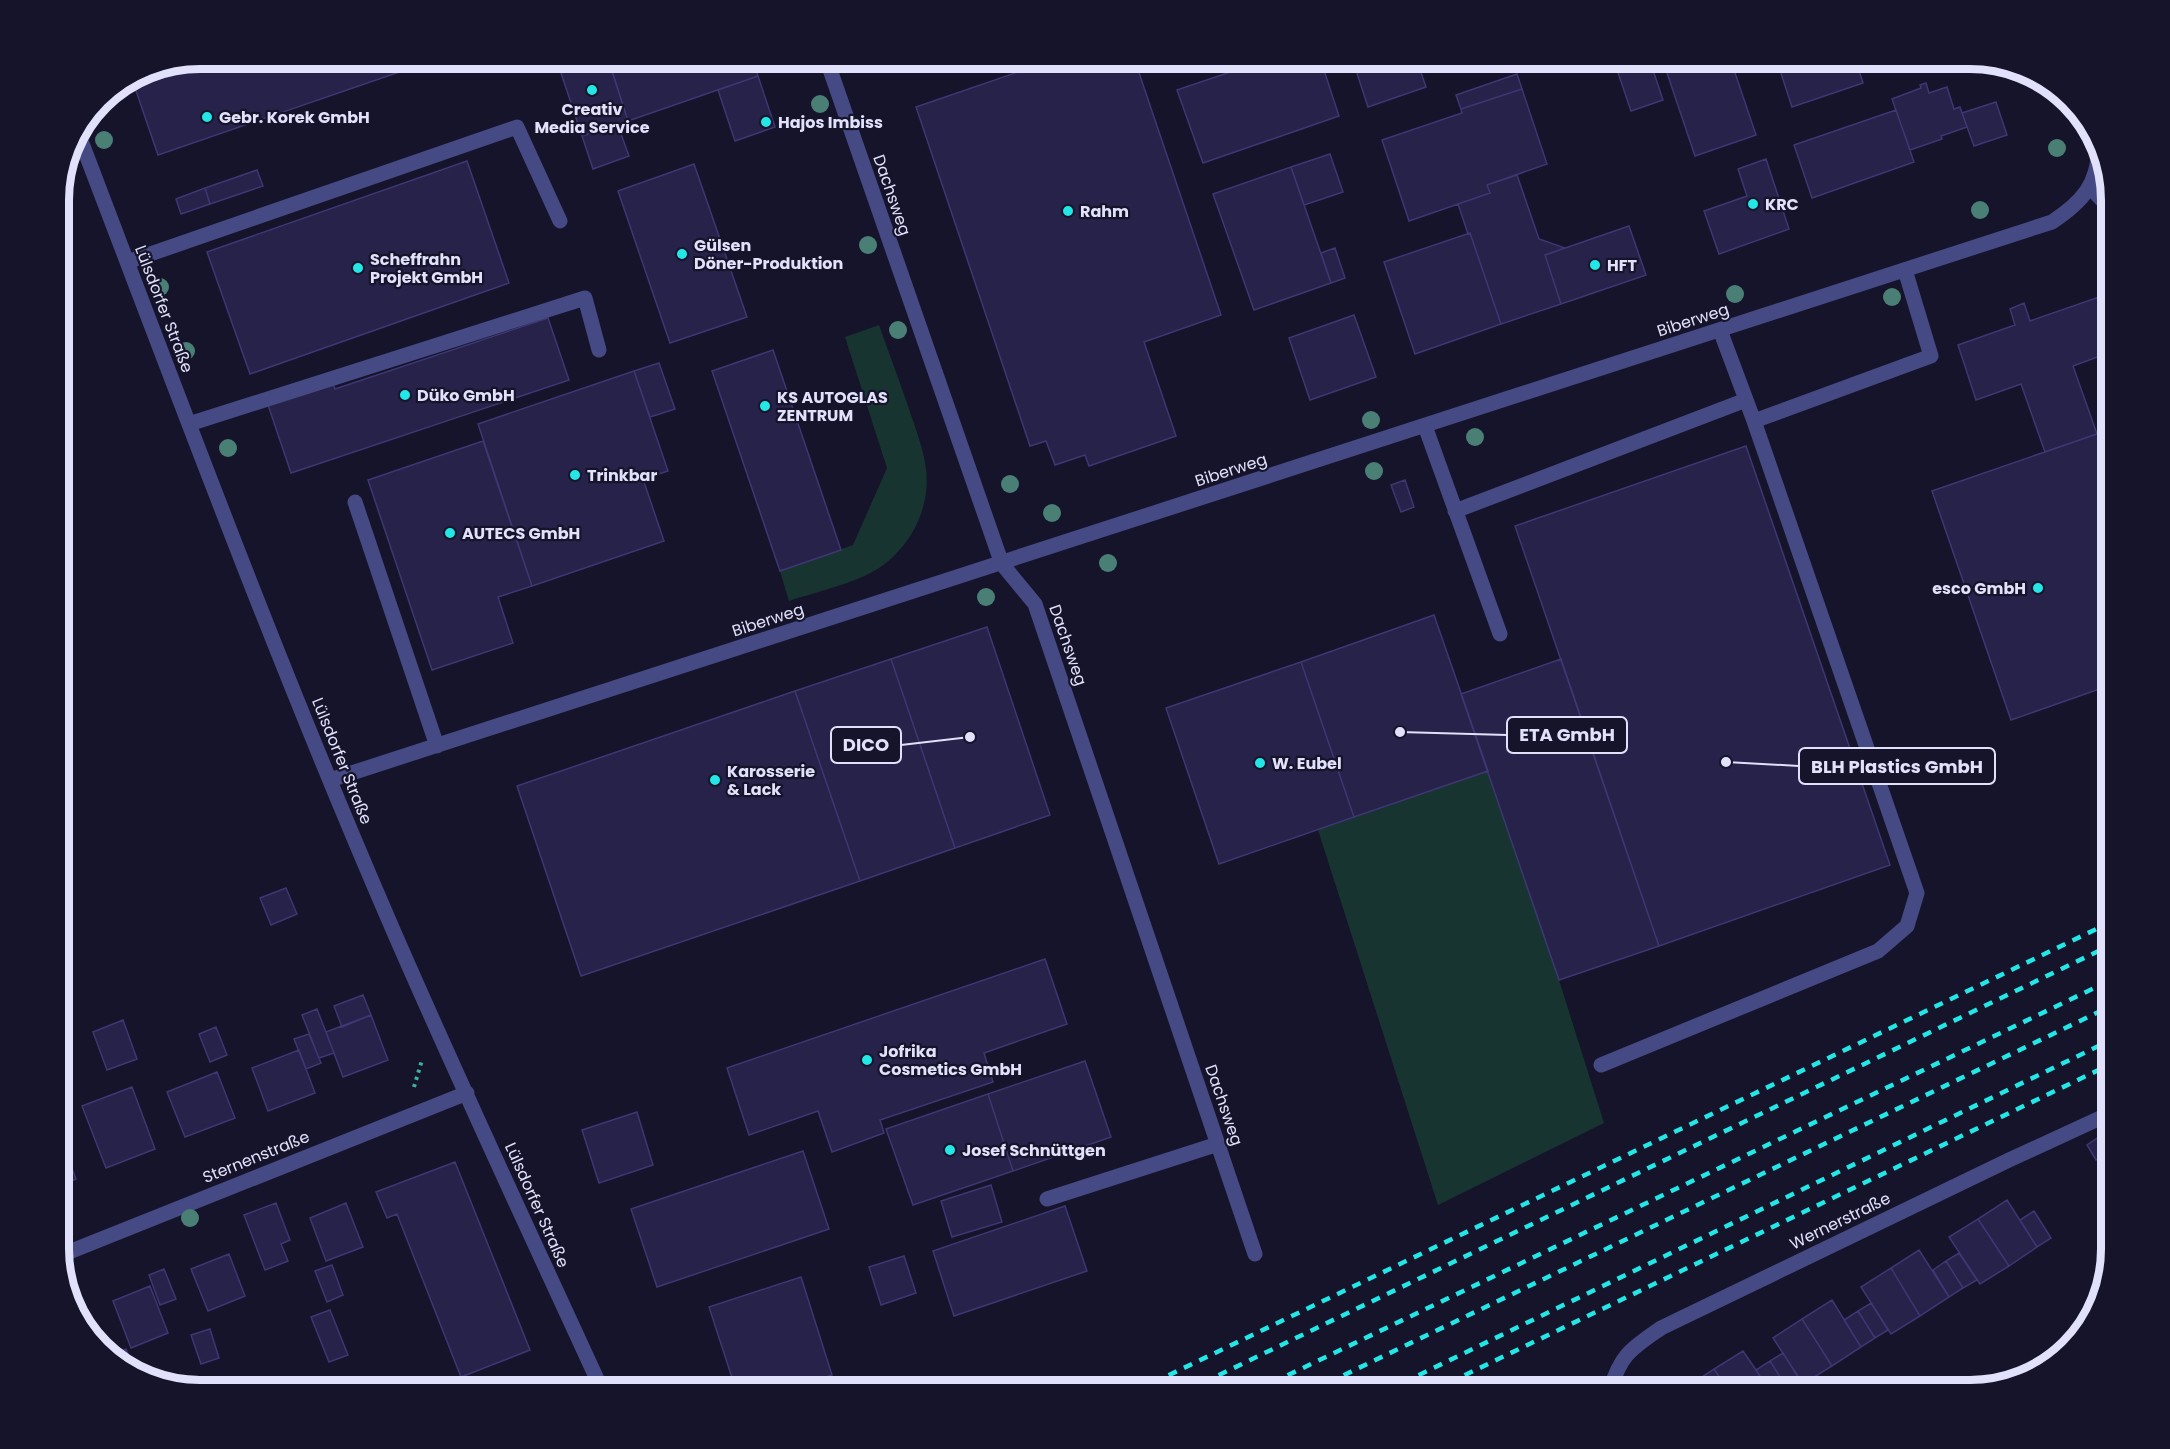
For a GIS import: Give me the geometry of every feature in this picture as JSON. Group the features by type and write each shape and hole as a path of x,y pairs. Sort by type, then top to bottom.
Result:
{"street":[{"name":"Dachsweg","path":"830,69 1002,564 1035,604 1255,1254"},
{"path":"127,262 517,127 560,221"},
{"name":"Lülsdorfer Straße","path":"82,144 240,557 330,780 434,1022 597,1380"},
{"name":"Biberweg","path":"330,780 2052,222 2074,208 2091,188 2096,169"},
{"path":"2091,188 2101,198"},
{"path":"1754,421 1931,356 1905,270"},
{"path":"189,424 585,298 600,350"},
{"path":"1601,1065 1878,951 1907,927 1917,893 1754,421 1720,330"},
{"path":"1455,511 1746,400"},
{"path":"1425,426 1500,634"},
{"path":"355,502 437,746"},
{"name":"Sternenstraße","path":"69,1252 467,1093"},
{"name":"Wernerstraße","path":"1613,1380 1617,1368 1633,1348 1661,1328 2101,1118"},
{"path":"1047,1199 1218,1144"}],"path":[{"path":"404,1118 434,1022"}],"green space":[{"path":"879,325 923,452 927,483 922,511 901,549 879,568 848,583 789,601 780,571 853,545 887,468 845,337"},
{"path":"1488,771 1559,980 1604,1123 1438,1205 1318,830"}],"building":[{"name":"Gebr. Korek GmbH","path":"192,69 408,69 158,155 135,87 158,76"},
{"name":"Creativ Media Service","path":"560,69 611,69 628,121 582,136"},
{"path":"611,69 756,69 758,76 628,121"},
{"name":"Rahm","path":"1027,69 1138,69 1221,315 1144,342 1176,436 1089,466 1085,455 1055,465 1046,441 1030,446 916,107"},
{"path":"1239,69 1324,69 1339,116 1203,163 1177,90"},
{"path":"1356,69 1420,69 1426,87 1368,107"},
{"path":"1617,69 1653,69 1663,100 1631,111"},
{"path":"1666,69 1734,69 1756,135 1695,156"},
{"path":"1780,69 1859,69 1863,83 1792,107"},
{"path":"1517,74 1522,89 1461,109 1456,95"},
{"path":"758,76 775,127 735,141 718,90"},
{"path":"1926,83 1929,93 1947,87 1954,109 1960,107 1967,127 1910,150 1892,99 1921,88 1920,85"},
{"path":"1522,89 1547,164 1487,185 1490,193 1409,221 1382,140 1462,113 1461,109"},
{"path":"1996,102 2007,135 1974,146 1962,113"},
{"path":"1896,110 1914,162 1812,198 1794,145"},
{"path":"617,123 629,156 593,169 582,136"},
{"path":"1330,154 1343,192 1304,205 1291,167"},
{"name":"KRC","path":"1766,159 1789,229 1719,254 1704,211 1747,196 1738,169"},
{"name":"Scheffrahn Projekt GmbH","path":"467,161 509,283 250,374 207,252"},
{"name":"Gülsen Döner-Produktion","path":"694,164 747,317 670,343 618,191"},
{"path":"1291,167 1331,283 1254,310 1213,194"},
{"path":"257,170 263,186 210,204 205,188"},
{"path":"1517,175 1539,239 1565,248 1545,255 1561,304 1501,324 1458,204 1490,193 1487,185"},
{"path":"205,188 210,204 181,214 176,199"},
{"name":"HFT","path":"1629,226 1646,275 1561,304 1545,255"},
{"path":"1470,233 1501,324 1415,354 1384,262"},
{"path":"1335,248 1345,278 1331,283 1321,253"},
{"path":"2101,296 2101,356 2073,366 2097,434 2045,452 2021,384 1976,400 1958,345 2015,325 2010,309 2024,303 2030,321"},
{"path":"1354,315 1376,377 1310,400 1289,338"},
{"name":"Düko GmbH","path":"548,318 569,380 291,473 267,402 332,381 335,389"},
{"path":"773,350 841,550 780,571 712,371"},
{"path":"659,363 675,409 650,417 634,371"},
{"name":"Trinkbar","path":"634,371 668,471 643,479 664,541 532,586 478,424"},
{"name":"esco GmbH","path":"2101,432 2101,688 2011,720 1932,491"},
{"name":"AUTECS GmbH","path":"483,441 532,586 498,597 513,643 432,670 368,480"},
{"path":"1746,446 1890,865 1659,946 1515,526"},
{"path":"1405,480 1414,507 1401,512 1391,485"},
{"path":"1434,615 1488,771 1354,817 1301,662"},
{"path":"987,627 1050,815 955,848 891,659"},
{"path":"891,659 955,848 860,881 795,691"},
{"path":"1561,659 1659,946 1559,980 1461,694"},
{"name":"W. Eubel","path":"1301,662 1354,817 1219,864 1166,708"},
{"path":"795,691 860,881 581,976 517,786"},
{"path":"286,888 297,914 271,925 260,898"},
{"name":"Jofrika Cosmetics GmbH","path":"1045,959 1067,1024 984,1053 993,1082 880,1120 884,1133 832,1152 818,1111 749,1135 727,1068"},
{"path":"363,995 371,1015 342,1027 334,1006"},
{"path":"317,1009 334,1053 319,1058 302,1015"},
{"path":"371,1015 388,1060 343,1077 326,1032"},
{"path":"123,1020 137,1059 107,1070 93,1032"},
{"path":"216,1027 227,1055 210,1062 199,1034"},
{"path":"309,1034 321,1063 306,1069 294,1039"},
{"path":"299,1050 315,1093 268,1111 252,1068"},
{"name":"Josef Schnüttgen","path":"1085,1061 1111,1137 1013,1171 988,1094"},
{"path":"217,1072 235,1118 185,1137 167,1092"},
{"path":"132,1087 155,1149 106,1168 82,1106"},
{"name":"Josef Schnüttgen","path":"988,1094 1013,1171 913,1205 886,1129"},
{"path":"637,1112 653,1165 599,1183 582,1130"},
{"path":"2101,1136 2101,1157 2096,1160 2087,1145"},
{"path":"803,1151 829,1229 657,1287 631,1209"},
{"path":"69,1161 76,1179 69,1182"},
{"path":"455,1162 530,1350 461,1377 397,1214 387,1218 376,1192"},
{"path":"991,1185 1002,1222 952,1237 941,1201"},
{"path":"2007,1200 2037,1247 2009,1266 1978,1219"},
{"path":"276,1203 290,1240 281,1244 288,1261 265,1270 244,1215"},
{"path":"346,1203 363,1247 326,1261 310,1218"},
{"path":"1065,1206 1087,1271 954,1316 933,1251"},
{"path":"2034,1211 2051,1238 2037,1247 2020,1220"},
{"path":"1978,1219 2009,1266 1980,1284 1949,1237"},
{"path":"1919,1250 1949,1297 1920,1316 1891,1268"},
{"path":"1959,1253 1977,1280 1963,1288 1946,1261"},
{"path":"229,1254 245,1296 208,1311 191,1269"},
{"path":"904,1256 916,1293 881,1305 869,1267"},
{"path":"1946,1261 1963,1288 1949,1297 1933,1270"},
{"path":"332,1265 343,1295 327,1302 315,1271"},
{"path":"1891,1268 1920,1316 1891,1334 1861,1287"},
{"path":"164,1269 176,1299 160,1305 149,1275"},
{"path":"801,1277 832,1375 816,1380 733,1380 709,1307"},
{"path":"150,1286 168,1333 131,1348 113,1301"},
{"path":"1832,1300 1861,1347 1832,1366 1802,1319"},
{"path":"1871,1303 1888,1330 1875,1338 1858,1311"},
{"path":"330,1310 348,1355 329,1362 311,1317"},
{"path":"1858,1311 1875,1338 1861,1347 1844,1320"},
{"path":"1802,1319 1832,1366 1809,1380 1800,1380 1773,1338"},
{"path":"210,1329 219,1358 201,1364 191,1335"},
{"path":"126,1349 130,1360 127,1358 119,1352"},
{"path":"1743,1351 1762,1380 1721,1380 1714,1369"},
{"path":"1783,1353 1800,1380 1782,1380 1770,1361"},
{"path":"1770,1361 1782,1380 1762,1380 1756,1370"},
{"path":"1714,1369 1721,1380 1697,1380"}],"railway":[{"path":"1159,1380 2101,927"},
{"path":"1209,1380 2101,950"},
{"path":"1278,1380 2101,985"},
{"path":"1334,1380 2101,1011"},
{"path":"1409,1380 2101,1045"},
{"path":"1455,1380 2101,1069"}],"place":[{"name":"Creativ Media Service","path":"592,90"},
{"name":"Gebr. Korek GmbH","path":"207,117"},
{"name":"Hajos Imbiss","path":"766,122"},
{"name":"KRC","path":"1753,204"},
{"name":"Rahm","path":"1068,211"},
{"name":"Gülsen Döner-Produktion","path":"682,254"},
{"name":"HFT","path":"1595,265"},
{"name":"Scheffrahn Projekt GmbH","path":"358,268"},
{"name":"Düko GmbH","path":"405,395"},
{"name":"KS AUTOGLAS ZENTRUM","path":"765,406"},
{"name":"Trinkbar","path":"575,475"},
{"name":"AUTECS GmbH","path":"450,533"},
{"name":"esco GmbH","path":"2038,588"},
{"name":"ETA GmbH","path":"1400,732"},
{"name":"DICO","path":"970,737"},
{"name":"BLH Plastics GmbH","path":"1726,762"},
{"name":"W. Eubel","path":"1260,763"},
{"name":"Karosserie & Lack","path":"715,780"},
{"name":"Jofrika Cosmetics GmbH","path":"867,1060"},
{"name":"Josef Schnüttgen","path":"950,1150"}]}
